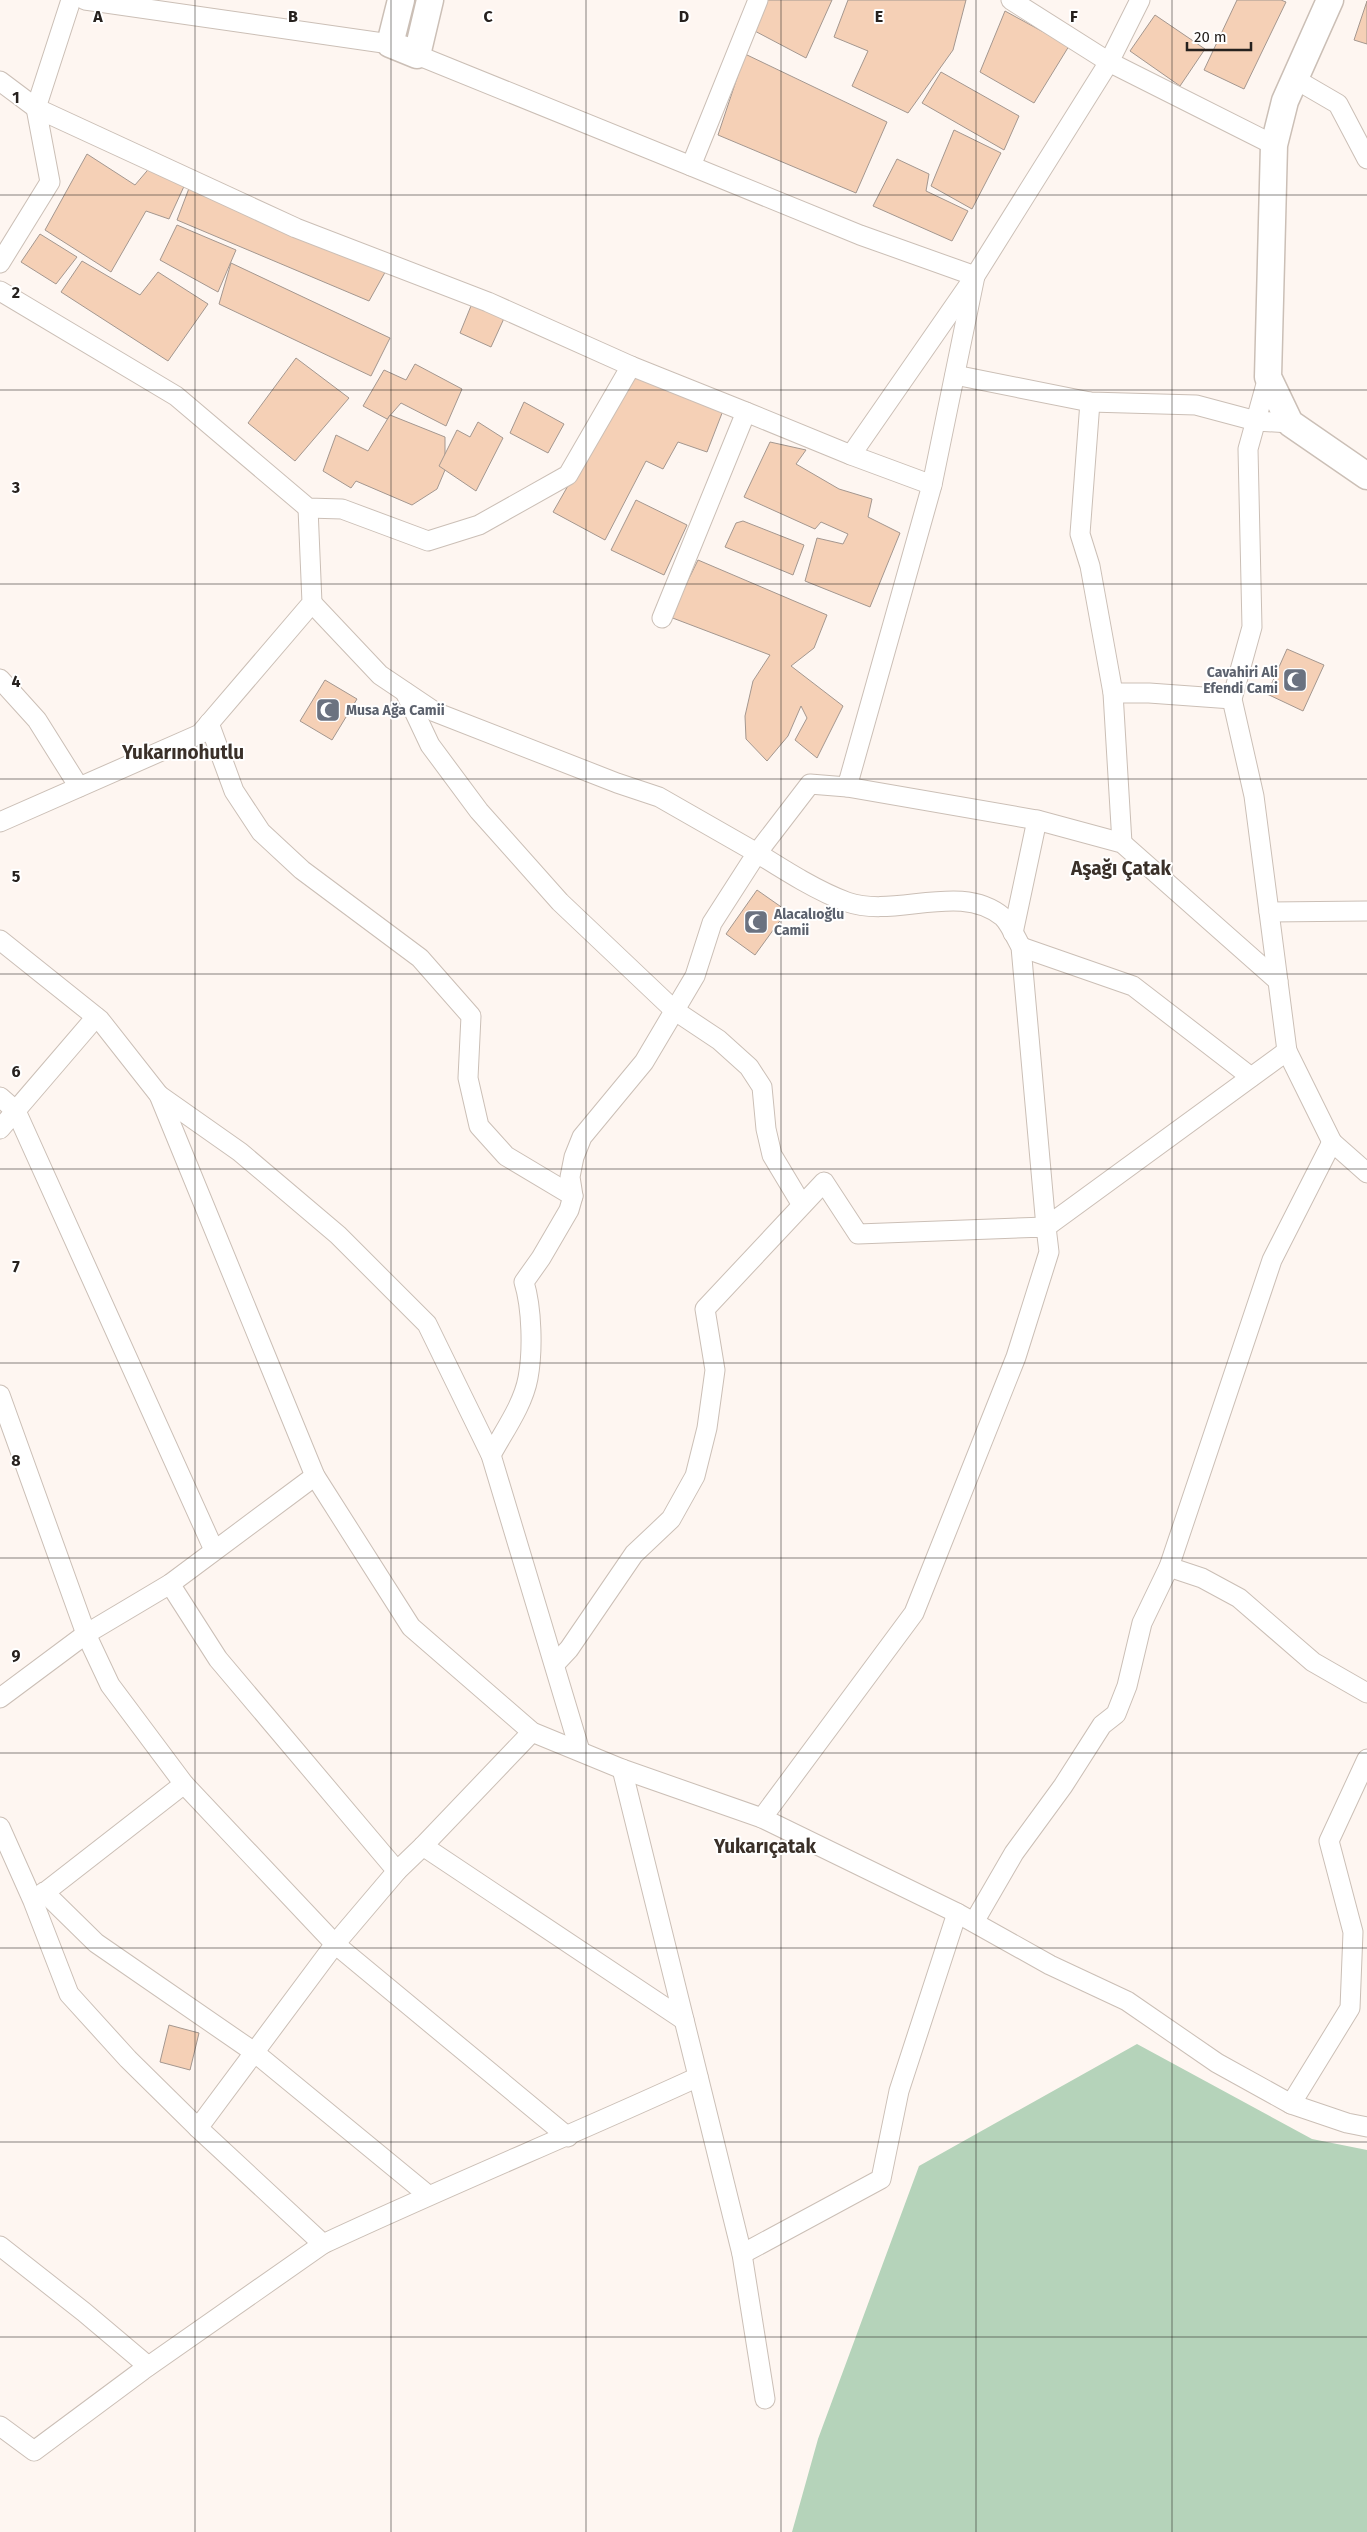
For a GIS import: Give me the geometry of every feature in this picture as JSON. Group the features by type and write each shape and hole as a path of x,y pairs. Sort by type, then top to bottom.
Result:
{"street":[{"path":"0,263 50,182 36,108 71,0"},
{"path":"85,0 390,44 631,140 860,236 975,276"},
{"path":"390,44 401,0"},
{"path":"417,55 430,0"},
{"path":"691,166 758,0"},
{"path":"1011,0 1110,62 1274,145"},
{"path":"851,455 975,276 1110,62 1140,0"},
{"path":"1330,0 1286,101 1274,145 1268,377 1248,449 1252,628 1232,699 1254,796 1287,1051 1332,1142 1367,1173"},
{"path":"1295,79 1338,104 1367,159"},
{"path":"0,81 36,108 296,228 488,302 631,366 851,455 932,485"},
{"path":"848,787 932,485 975,276"},
{"path":"0,291 176,396 308,508 342,509 428,541 479,525 568,475 631,366"},
{"path":"955,375 1090,402 1196,405 1256,420 1290,423 1367,476"},
{"path":"1268,377 1290,423"},
{"path":"1090,402 1080,534 1090,566 1114,693 1122,843"},
{"path":"662,618 746,412"},
{"path":"308,508 312,603 380,675 435,712 617,783 659,797 783,870 848,902 883,906 949,902 979,904 1004,918 1017,940 1133,986 1251,1077"},
{"path":"0,822 200,734 312,603"},
{"path":"0,679 37,720 79,787"},
{"path":"404,691 430,745 479,811 560,902 674,1010 719,1040 749,1067 762,1087 766,1129 772,1155 802,1205"},
{"path":"1114,693 1149,693 1232,699"},
{"path":"209,723 234,791 262,832 302,870 420,958 470,1016 468,1078 479,1126 506,1156 573,1196"},
{"path":"491,1455 518,1406 528,1379 528,1295 524,1282 569,1210 573,1196 570,1177 574,1157 582,1137 644,1062 695,976 712,924 757,853 810,784 848,787 1037,820 1122,843 1278,980"},
{"path":"762,1818 914,1612 1016,1357 1049,1252 1017,940 1037,820"},
{"path":"1269,912 1367,911"},
{"path":"0,940 96,1017 159,1095 240,1152 338,1235 427,1324 491,1455 580,1751"},
{"path":"0,1129 96,1017"},
{"path":"555,1664 569,1650 634,1554 671,1519 695,1476 707,1428 715,1370 705,1309 824,1182 858,1234 1046,1227 1287,1051"},
{"path":"159,1095 315,1476 411,1627 532,1732 622,1769 762,1818 957,1913 1050,1965 1127,2001 1217,2063 1291,2104 1347,2123 1367,2126"},
{"path":"0,1097 16,1111 214,1550"},
{"path":"974,1922 1014,1853 1063,1786 1102,1725 1116,1714 1127,1686 1142,1623 1169,1567 1272,1260 1332,1142"},
{"path":"0,1396 86,1634 110,1685 184,1784 335,1944 568,2137"},
{"path":"0,1698 86,1634 170,1584 315,1476"},
{"path":"1169,1567 1202,1578 1239,1598 1314,1662 1367,1693"},
{"path":"170,1584 218,1659 397,1871"},
{"path":"198,2128 335,1944 397,1871 532,1732"},
{"path":"1291,2104 1350,2008 1359,1967 1353,1932 1329,1841 1367,1759"},
{"path":"622,1769 742,2254 765,2399"},
{"path":"39,1896 184,1784"},
{"path":"0,1827 39,1896 69,1994 128,2059 198,2128 323,2244"},
{"path":"423,1846 684,2020"},
{"path":"39,1896 96,1943 254,2052 428,2195"},
{"path":"742,2254 881,2179 900,2091 957,1913"},
{"path":"0,2426 34,2451 148,2366 323,2244 428,2195 568,2137 698,2077"},
{"path":"0,2246 84,2312 148,2366"}],"green space":[{"path":"1137,2044 1312,2139 1367,2150 1367,2532 792,2532 818,2439 919,2166"}],"building":[{"path":"763,0 832,0 806,58 751,29"},
{"path":"848,0 966,0 953,50 908,113 852,86 868,51 834,37"},
{"path":"1237,0 1281,0 1286,2 1244,89 1204,70"},
{"path":"1367,1 1367,44 1354,40"},
{"path":"1005,11 1069,46 1034,103 980,72"},
{"path":"1155,15 1205,49 1180,86 1130,51"},
{"path":"745,54 887,122 856,193 718,135"},
{"path":"941,72 1019,116 1004,150 922,103"},
{"path":"954,130 1001,153 972,209 931,186"},
{"path":"87,154 135,185 152,165 186,182 169,219 146,211 111,272 45,230"},
{"path":"897,159 929,174 926,191 968,211 952,241 873,206"},
{"path":"191,183 388,267 369,301 177,220"},
{"path":"177,225 236,250 218,292 160,260"},
{"path":"40,234 77,257 56,284 21,262"},
{"path":"82,261 140,295 158,272 208,304 168,361 61,292"},
{"path":"231,263 390,338 371,376 219,304"},
{"path":"473,301 506,314 491,347 460,333"},
{"path":"296,358 349,398 295,461 248,423"},
{"path":"415,364 462,389 446,426 401,403 387,419 363,406 384,370 406,380"},
{"path":"633,372 724,408 707,452 678,442 663,469 646,461 605,540 553,512"},
{"path":"524,402 564,424 548,453 510,433"},
{"path":"390,415 445,437 445,470 437,489 412,505 356,481 351,488 323,471 336,435 368,451"},
{"path":"478,422 503,438 476,491 439,466 457,430 470,437"},
{"path":"770,442 806,450 796,464 839,489 872,499 868,517 900,533 870,607 805,581 817,538 843,544 848,534 821,522 815,529 744,497"},
{"path":"636,500 687,525 664,575 611,550"},
{"path":"743,521 804,545 793,575 725,547 736,523"},
{"path":"698,560 827,615 814,648 791,666 843,706 817,758 795,740 807,718 801,706 788,736 767,761 746,739 745,716 753,681 770,655 670,617"},
{"name":"Cavahiri Ali Efendi Cami","path":"1287,649 1324,665 1303,711 1267,694"},
{"name":"Musa Ağa Camii","path":"325,680 357,699 332,740 300,721"},
{"name":"Alacalıoğlu Camii","path":"757,890 787,911 755,955 726,934"},
{"path":"169,2025 199,2033 190,2070 160,2062"}],"place":[{"name":"Cavahiri Ali Efendi Cami","path":"1295,680"},
{"name":"Musa Ağa Camii","path":"328,710"},
{"name":"Alacalıoğlu Camii","path":"756,922"}],"district":[{"name":"Yukarınohutlu","path":"183,752"},
{"name":"Aşağı Çatak","path":"1121,868"},
{"name":"Yukarıçatak","path":"765,1846"}]}
